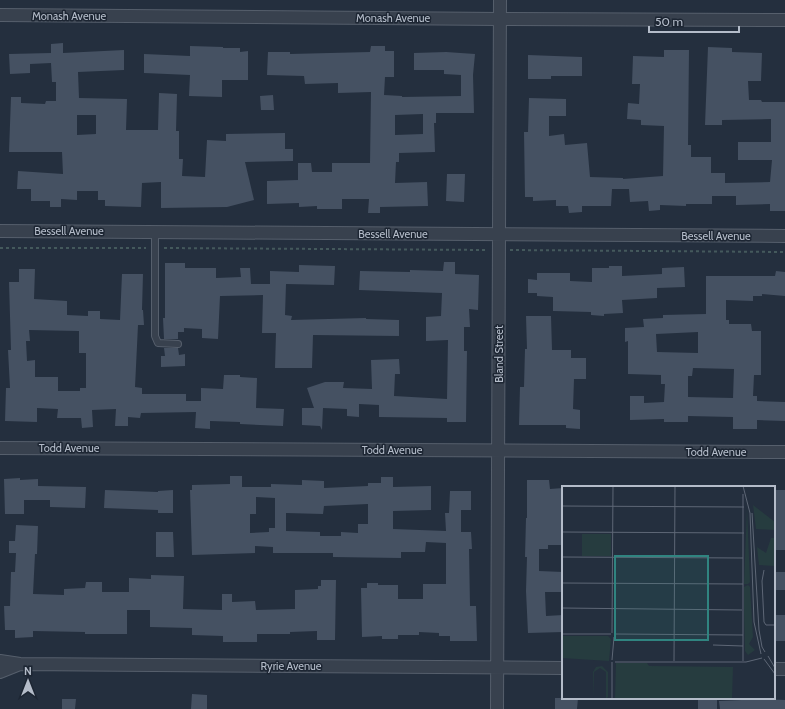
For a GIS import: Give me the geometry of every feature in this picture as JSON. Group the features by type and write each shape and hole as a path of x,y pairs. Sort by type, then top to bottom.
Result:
{"street":[{"name":"Bland Street","path":"497,709 500,0"},
{"name":"Monash Avenue","path":"0,15 785,20"},
{"name":"Bessell Avenue","path":"0,231 785,236"},
{"name":"Todd Avenue","path":"0,448 785,452"},
{"name":"Ryrie Avenue","path":"0,660 20,664 562,668"},
{"name":"Ryrie Avenue","path":"0,672 20,664"}],"lane":[{"path":"155,232 155,336 158,342 178,344"}],"path":[{"path":"0,248 785,252"}],"building":[{"path":"63,43 63,53 124,50 124,70 78,72 79,98 127,99 126,130 158,130 159,93 177,94 176,131 179,131 179,159 183,159 182,176 205,177 207,140 226,141 226,134 285,133 285,149 293,149 293,161 245,162 254,200 227,207 161,208 161,182 142,183 141,207 105,206 105,200 98,200 98,191 77,191 77,200 61,199 61,207 50,207 50,201 31,201 31,189 17,189 18,171 63,174 62,152 9,152 11,97 21,97 21,103 45,104 46,101 56,101 56,82 52,82 51,63 30,64 30,73 10,74 9,54 51,53 51,44","holes":["77,115 96,115 96,134 77,135"]},
{"path":"190,46 240,48 240,52 248,51 248,80 222,80 222,97 189,96 190,75 144,73 144,54 190,56"},
{"path":"371,46 385,46 385,51 394,51 394,77 385,77 384,95 402,97 461,96 461,75 444,74 444,70 414,70 414,53 446,52 475,54 473,75 474,113 436,113 436,123 434,123 435,152 399,153 399,162 396,162 395,183 427,182 428,206 380,207 380,213 368,213 369,199 342,199 342,209 317,209 317,206 299,207 299,203 267,204 267,181 298,180 298,163 311,163 312,172 332,172 332,163 370,163 371,92 338,93 338,83 305,84 304,76 267,75 268,52 290,52 290,54 370,52","holes":["423,114 423,134 395,135 395,115"]},
{"path":"708,47 732,48 732,52 762,53 761,81 748,81 749,100 761,100 762,102 785,102 785,211 770,211 770,204 736,205 736,196 712,196 712,204 686,204 686,206 660,205 660,210 649,211 648,201 630,202 629,189 612,189 611,206 582,206 582,212 569,213 568,206 556,206 556,200 533,201 533,197 525,197 524,132 528,132 529,98 566,99 566,116 549,116 549,136 564,134 565,145 587,143 590,177 623,179 663,176 664,126 641,125 641,120 627,119 628,103 639,104 640,84 632,84 633,56 664,57 664,50 689,50 688,145 691,145 691,157 711,157 711,173 725,173 725,183 770,182 772,160 738,160 738,142 771,142 771,119 722,120 722,125 705,125"},
{"path":"528,55 582,57 582,76 551,76 551,79 528,79"},
{"path":"273,95 274,110 261,110 260,96"},
{"path":"447,174 465,174 464,202 446,201"},
{"path":"444,262 455,262 455,274 479,275 478,310 469,309 470,327 464,327 464,351 467,351 466,422 447,422 447,418 379,417 379,405 359,404 359,417 347,416 347,409 323,408 322,430 320,426 302,425 302,408 314,408 307,388 325,382 344,382 343,388 372,389 371,360 399,359 400,374 395,374 394,396 447,399 448,340 426,341 426,317 441,316 442,293 359,290 360,271 443,271"},
{"path":"165,263 185,263 185,268 216,268 216,278 241,277 240,268 250,268 251,284 270,284 270,271 299,272 299,265 335,266 334,285 286,284 285,315 292,316 291,320 366,318 399,320 399,336 313,335 312,368 275,368 276,333 262,333 263,295 220,296 218,339 202,338 202,329 184,328 184,332 178,332 178,339 164,339 163,318 165,318"},
{"path":"609,266 622,266 622,276 662,274 662,268 684,267 685,287 657,288 657,298 622,300 623,313 604,314 604,316 591,315 591,312 553,311 553,297 537,296 537,293 528,293 528,279 537,280 537,273 570,273 570,281 592,282 592,268 609,268"},
{"path":"19,269 35,269 34,299 67,301 67,315 88,316 88,311 100,311 100,319 120,320 122,274 143,274 142,310 144,325 138,325 135,387 142,388 142,394 186,394 186,401 201,401 201,388 223,389 224,375 240,375 240,377 257,378 256,408 284,409 283,426 210,421 210,429 195,428 196,412 141,413 140,418 128,417 128,426 115,426 116,409 92,410 93,427 82,428 81,418 57,418 58,409 37,408 37,422 5,421 6,388 10,388 8,350 11,350 9,282 19,282","holes":["29,330 79,331 79,353 86,353 86,388 80,388 80,391 58,391 58,377 35,377 35,360 27,361 26,341 30,341"]},
{"path":"776,271 785,272 785,296 762,294 762,296 753,296 753,301 726,300 726,320 729,320 729,324 751,324 752,331 761,331 761,375 754,375 753,396 757,396 757,401 785,402 785,421 757,420 757,429 733,429 733,417 688,416 688,422 664,422 664,419 630,420 630,396 644,396 644,403 664,402 665,384 661,384 661,375 628,374 628,341 625,342 625,328 644,327 643,319 663,318 663,315 706,314 706,276 775,276","holes":["698,332 698,353 657,352 656,334","693,368 734,369 733,398 688,397 688,376 692,376"]},
{"path":"526,316 551,316 552,350 571,350 571,358 586,358 586,379 574,379 573,409 580,410 580,429 566,428 566,425 519,425 520,387 524,387 525,349 527,349"},
{"path":"164,348 178,348 179,355 185,354 185,366 161,367 161,356 165,356"},
{"path":"230,476 242,476 242,487 271,487 271,484 302,485 302,480 324,481 324,488 368,486 368,483 381,483 381,477 393,477 393,487 431,486 431,510 393,511 393,529 446,531 445,513 449,513 450,491 471,491 471,510 461,510 461,532 471,532 472,549 469,549 470,606 476,606 477,641 450,641 450,636 439,636 439,633 419,632 419,635 398,635 398,639 382,639 382,636 362,637 361,588 367,588 367,583 378,583 378,585 398,585 398,599 423,599 423,584 446,584 446,543 426,542 425,552 401,552 401,558 333,557 333,553 273,553 273,547 255,546 255,553 192,555 190,490 192,490 192,485 230,484","holes":["256,497 275,498 275,528 269,528 269,532 250,533 250,514 256,514","368,504 368,524 358,524 358,533 341,532 341,536 320,536 320,532 286,531 286,513 323,514 324,506"]},
{"path":"20,478 20,480 38,479 38,486 86,487 85,508 50,507 50,500 24,500 24,514 5,514 4,479"},
{"path":"527,480 549,480 550,489 562,488 562,545 548,545 548,549 539,549 539,571 562,572 562,592 545,592 546,616 562,615 562,632 528,633 526,591 527,557 525,557"},
{"path":"105,490 158,492 173,490 173,513 158,513 158,510 104,508"},
{"path":"775,490 785,490 785,550 775,550"},
{"path":"16,525 38,526 33,594 64,595 64,589 85,588 86,582 102,582 102,592 129,592 129,578 151,579 151,575 184,576 183,609 222,610 222,594 232,594 232,602 255,601 256,610 295,609 295,590 318,589 318,586 321,586 321,580 336,580 335,640 317,640 317,631 290,632 290,634 257,634 257,642 223,642 223,636 192,635 192,628 150,627 150,610 127,610 127,634 85,634 85,632 33,631 33,637 15,638 15,630 5,630 4,606 10,606 11,572 15,572 16,553 9,553 9,541 15,541"},
{"path":"156,532 173,532 174,557 156,557"},
{"path":"775,572 785,572 785,590 775,590"},
{"path":"775,615 785,615 785,641 775,641"},
{"path":"192,694 207,695 207,709 191,709"},
{"path":"555,698 578,699 577,709 555,709"},
{"path":"62,699 76,699 75,709 62,709"},
{"path":"698,699 717,699 717,709 698,709"},
{"path":"765,699 785,700 785,709 720,709 719,701"}]}
